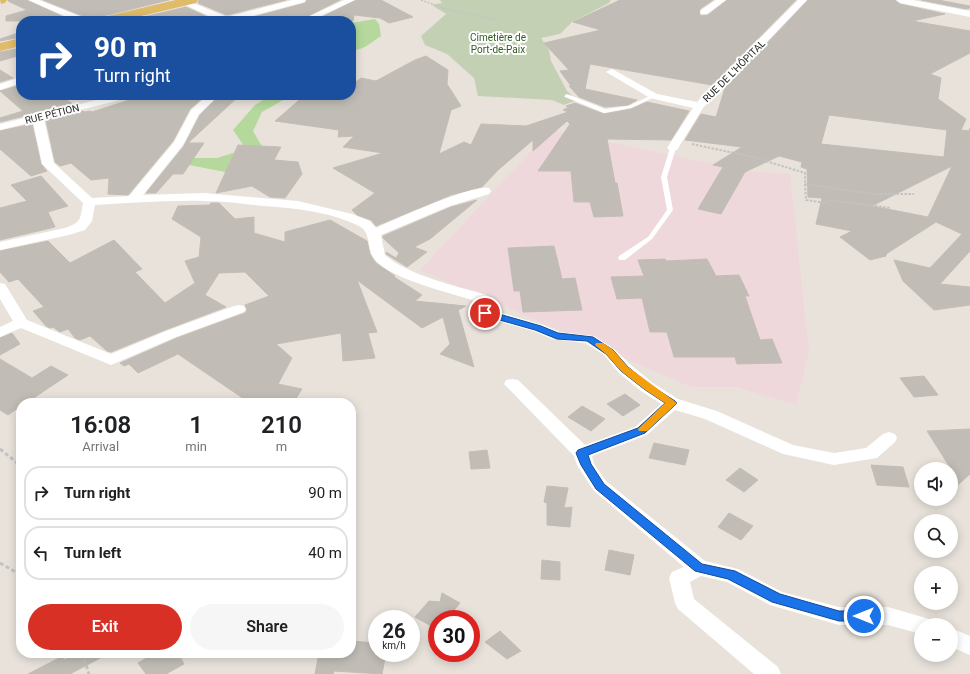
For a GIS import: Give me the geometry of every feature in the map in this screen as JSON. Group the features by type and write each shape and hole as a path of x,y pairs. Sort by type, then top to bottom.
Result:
{"main road":[{"path":"124,16 185,1"},
{"path":"0,47 16,43"}],"street":[{"path":"32,0 72,16"},
{"path":"244,16 302,0"},
{"path":"315,16 351,0"},
{"path":"704,12 722,0"},
{"name":"RUE DE L'HÔPITAL","path":"675,144 699,106 803,0"},
{"path":"900,0 970,14"},
{"path":"185,1 216,16"},
{"path":"611,72 654,96 699,106"},
{"path":"0,87 16,82"},
{"name":"RUE PÉTION","path":"0,126 108,100"},
{"path":"133,199 179,143 195,112 208,100"},
{"path":"38,118 48,164 89,202 204,197 298,205 348,217 364,224 374,233 376,249 380,258 391,266 482,298 485,313 538,328 557,336 590,339 610,352 625,369 647,387 672,403 711,415 789,450 834,459 871,454 889,438"},
{"path":"374,233 439,205 485,191"},
{"path":"0,246 69,231 80,227 86,221 89,202"},
{"path":"0,287 21,323 111,360 171,334 239,309"},
{"path":"0,332 21,323"},
{"path":"512,384 582,453 586,465 600,486 699,568 731,575 777,599 839,616 888,616 914,623"},
{"path":"582,453 641,431 672,403"},
{"path":"699,568 679,578 685,603 770,674"},
{"path":"958,640 970,646"}],"lane":[{"path":"567,96 604,111 629,106 654,96"},
{"path":"622,258 650,238 670,210 664,177 675,144"}],"path":[{"path":"422,0 446,9 498,20"},
{"path":"675,144 753,156 805,173 806,200 826,203 827,200 891,208"},
{"path":"805,184 868,194 914,194"},
{"path":"0,449 16,462"},
{"path":"0,563 16,572"},
{"path":"84,658 89,674"}],"shaded area":[{"path":"551,130 747,171 790,174 809,351 796,405 736,387 691,387 420,270"}],"green space":[{"name":"Cimetière de Port-de-Paix","path":"440,0 611,0 609,3 572,22 560,34 541,38 549,50 551,61 567,91 577,100 564,105 552,100 478,96 474,78 447,54 425,45 421,36 446,14 432,5 442,3"},
{"path":"375,19 379,24 381,36 365,47 356,50 356,22"},
{"path":"263,100 283,100 262,112 253,131 267,155 225,172 189,165 187,158 217,158 246,149 233,130 255,105"}],"building":[{"path":"27,0 61,16 16,16 16,21 6,21 6,16 27,10 8,1"},
{"path":"43,0 169,0 103,16 83,16"},
{"path":"199,0 286,0 227,15 198,3"},
{"path":"307,0 340,0 308,16 257,16 305,3"},
{"path":"356,0 381,0 413,17 389,23 380,18 354,15 324,16"},
{"path":"620,0 713,0 700,9 699,13 701,16 708,15 727,0 796,0 712,85 590,64 585,89 637,100 628,105 605,107 579,97 569,86 571,86 560,71 569,70 544,43 601,30 573,22"},
{"path":"808,0 895,0 900,4 945,14 912,21 970,31 970,53 930,74 941,78 938,99 966,119 961,130 969,131 970,128 970,251 940,284 970,287 970,305 934,310 903,281 894,260 930,268 962,234 936,222 886,254 886,256 870,260 840,237 852,231 816,224 822,198 808,197 807,169 801,167 802,162 779,156 745,172 721,214 698,209 723,167 713,165 742,147 685,140 701,114 716,117 725,88","holes":["829,115 947,130 944,157 821,144","952,166 928,217 872,206"]},
{"path":"921,0 938,0 970,6 970,8 966,9"},
{"path":"186,7 205,16 148,16"},
{"path":"16,34 16,38 0,41 0,39"},
{"path":"16,49 16,56 0,61 0,52"},
{"path":"426,56 448,70 447,84 461,106 451,110 439,154 464,142 471,145 481,124 526,126 568,112 563,110 569,107 566,106 575,103 604,114 631,109 647,102 689,111 671,140 607,139 623,216 594,217 590,202 574,202 571,171 538,171 570,124 567,121 533,151 533,140 498,170 482,187 451,195 376,226 371,220 357,215 352,210 375,193 333,168 383,153 343,147 354,136 338,137 339,130 275,121 299,100 356,100 356,82 361,78 376,81 415,60"},
{"path":"0,70 13,78 0,82"},
{"path":"16,86 16,100 67,100 73,104 0,122 0,118 23,111 0,91"},
{"path":"129,100 200,100 190,109 173,141 128,195 108,194 109,178 91,180 71,163 60,166 55,162 46,120 82,111 92,112"},
{"path":"215,100 235,100 188,143 204,143 183,174 173,174 156,193 146,193 184,146 200,115"},
{"path":"32,124 41,164 47,171 31,176 0,149 0,131"},
{"path":"238,145 281,147 274,160 298,162 302,174 285,198 270,197 252,186 216,193"},
{"path":"41,176 68,206 48,212 55,227 0,240 0,208 27,201 11,185"},
{"path":"477,200 430,239 414,247 427,252 407,267 386,254 386,252 396,258 399,253 383,238 383,236 451,207"},
{"path":"211,203 219,203 235,219 254,217 254,233 285,242 285,232 330,220 367,241 370,254 376,263 395,276 394,277 422,295 415,301 466,306 458,310 474,367 440,354 450,344 443,317 422,328 357,280 377,332 368,333 375,358 343,361 341,333 276,344 292,358 278,384 302,389 296,398 243,398 178,354 138,373 129,364 124,366 120,363 177,338 245,313 247,310 245,305 269,296 245,272 219,273 205,295 226,307 111,352 107,351 90,336 80,340 75,338 68,329 60,332 53,327 50,328 46,326 33,311 44,307 18,279 9,282 0,272 0,251 48,241 70,263 114,240 142,269 135,272 165,303 195,283 185,261 199,257 201,237 172,219 178,206 210,205"},
{"path":"554,246 562,279 575,278 582,310 523,312 520,291 514,291 508,248"},
{"path":"665,259 666,261 707,259 716,276 739,275 749,296 745,296 760,340 772,339 782,363 737,364 735,357 674,357 667,332 650,332 642,298 617,299 611,277 644,276 638,260"},
{"path":"12,333 20,344 0,355 0,338"},
{"path":"0,359 32,378 51,366 68,375 34,398 16,398 16,409 8,415 0,410"},
{"path":"924,376 938,395 914,397 900,378"},
{"path":"625,394 640,405 623,416 607,404"},
{"path":"582,406 605,419 591,431 568,417"},
{"path":"970,429 970,474 958,485 958,462 947,462 927,431"},
{"path":"654,443 689,450 685,465 649,458"},
{"path":"487,450 490,468 471,469 469,452"},
{"path":"871,465 903,467 909,487 877,485"},
{"path":"740,468 758,480 744,492 726,480"},
{"path":"547,486 568,488 564,508 572,507 570,527 547,525 547,503 544,502"},
{"path":"729,513 753,526 741,540 718,527"},
{"path":"609,550 634,555 630,575 605,570"},
{"path":"542,560 560,562 560,580 541,579"},
{"path":"442,593 460,603 454,610 428,610 428,624 420,620 420,611 429,601 440,602"},
{"path":"500,631 521,651 507,659 485,642"},
{"path":"356,641 368,642 368,662 384,662 382,674 334,671 333,674 315,674 318,658 356,658"},
{"path":"59,658 64,658 64,660 69,658 100,658 70,674 28,674"},
{"path":"146,658 181,658 184,664 166,674 146,674 138,663"}],"slow traffic":[{"path":"600,345 610,352 625,369 647,387 672,403 643,429"}],"route":[{"path":"485,313 538,328 557,336 590,339 610,352 625,369 647,387 672,403 641,431 582,453 586,465 600,486 699,568 731,575 777,599 839,616 864,616"}]}
